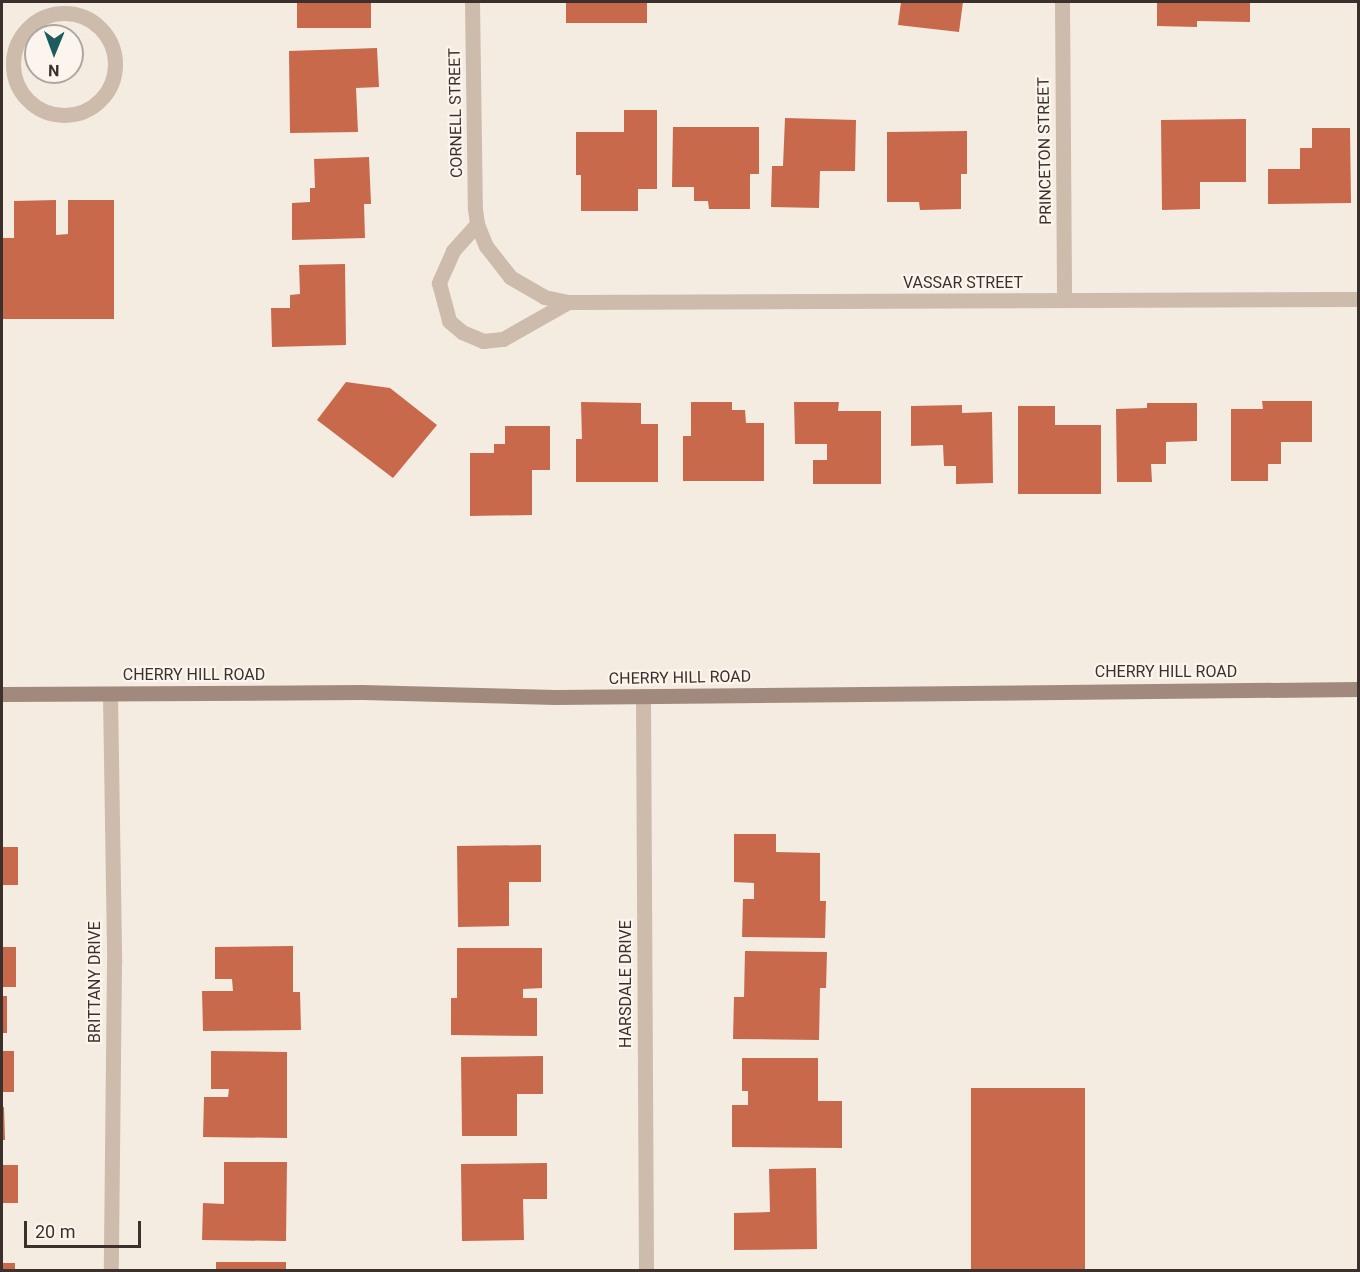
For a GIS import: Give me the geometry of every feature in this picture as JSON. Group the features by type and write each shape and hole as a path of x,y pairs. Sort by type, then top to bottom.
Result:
{"main road":[{"name":"CHERRY HILL ROAD","path":"2,694 362,692 643,696 1359,690"}],"street":[{"name":"CORNELL STREET","path":"472,2 475,208 477,224 486,246 497,263"},
{"name":"PRINCETON STREET","path":"1062,2 1064,300"},
{"path":"64,13 84,17 101,28 111,44 116,64 111,84 100,100 83,111 63,115 44,111 27,100 7,63 28,27 45,16 64,13"},
{"name":"VASSAR STREET","path":"477,224 453,251 438,283 449,321 462,332 483,341 503,339 568,302"},
{"name":"VASSAR STREET","path":"497,263 510,277 544,297 568,302 1359,300"},
{"name":"BRITTANY DRIVE","path":"110,694 114,963 111,1270"},
{"name":"HARSDALE DRIVE","path":"643,696 646,1270"}],"building":[{"path":"297,2 371,2 371,28 297,28"},
{"path":"566,2 647,2 647,23 566,23"},
{"path":"901,2 963,2 959,32 898,25"},
{"path":"1157,2 1250,2 1250,22 1197,21 1197,27 1157,26"},
{"path":"377,48 379,87 356,88 358,132 290,133 289,51"},
{"path":"624,110 657,110 657,189 638,189 638,211 581,211 581,175 576,175 576,132 624,132"},
{"path":"785,118 856,120 855,171 820,171 819,208 771,207 772,166 783,166"},
{"path":"1246,119 1246,182 1200,182 1200,209 1162,210 1161,120"},
{"path":"673,127 759,127 759,174 750,174 750,209 709,209 708,201 694,201 694,187 672,187"},
{"path":"1312,128 1350,128 1351,203 1268,204 1268,169 1300,169 1300,148 1312,148"},
{"path":"967,131 967,174 961,174 961,209 920,210 919,202 887,202 887,132"},
{"path":"369,157 371,204 364,204 365,238 292,240 292,203 310,202 310,188 315,188 314,159"},
{"path":"56,200 56,235 68,234 68,200 114,200 114,319 2,319 2,238 14,238 14,201"},
{"path":"345,264 346,345 272,347 271,308 290,308 290,295 300,294 299,265"},
{"path":"346,382 390,388 437,425 393,478 317,420"},
{"path":"1262,401 1312,401 1312,442 1281,442 1281,464 1268,464 1268,481 1231,481 1231,409 1263,409"},
{"path":"581,402 641,403 641,424 658,424 658,482 576,482 576,439 582,439"},
{"path":"691,402 732,402 732,410 745,410 746,423 764,423 764,481 683,481 683,436 691,436"},
{"path":"794,402 839,402 838,411 881,411 881,484 813,484 813,460 827,460 827,444 795,444"},
{"path":"1147,403 1197,403 1197,441 1166,442 1166,464 1151,464 1152,482 1117,482 1116,409 1147,408"},
{"path":"962,405 962,413 992,412 993,483 956,484 956,466 944,466 943,445 911,446 911,406"},
{"path":"1018,406 1055,406 1055,425 1101,425 1101,494 1018,494"},
{"path":"505,426 550,426 550,470 532,470 532,515 470,516 470,453 494,453 494,444 505,444"},
{"path":"734,834 776,834 776,852 820,853 820,901 826,901 825,938 742,937 743,899 754,899 754,883 734,882"},
{"path":"541,845 541,882 509,882 509,926 458,927 457,846"},
{"path":"2,847 18,847 18,885 2,885"},
{"path":"293,946 293,992 300,992 301,1030 203,1031 202,991 233,991 232,979 215,979 215,947"},
{"path":"2,947 16,947 16,987 2,987"},
{"path":"457,948 542,948 542,988 523,989 523,998 537,998 537,1036 451,1035 451,998 457,998"},
{"path":"745,951 827,952 826,988 820,988 819,1040 733,1039 734,997 744,997"},
{"path":"2,996 7,996 7,1033 2,1033"},
{"path":"2,1051 14,1051 14,1092 2,1092"},
{"path":"211,1051 287,1052 287,1138 203,1137 204,1097 228,1097 229,1089 211,1089"},
{"path":"543,1056 543,1094 517,1094 517,1136 462,1136 461,1057"},
{"path":"742,1058 818,1058 818,1101 842,1101 842,1148 732,1147 732,1105 748,1105 748,1091 742,1091"},
{"path":"971,1088 1085,1088 1085,1270 971,1270"},
{"path":"2,1107 4,1107 5,1140 2,1140"},
{"path":"224,1162 287,1162 286,1241 202,1240 203,1203 224,1204"},
{"path":"547,1163 547,1199 523,1199 524,1240 462,1241 461,1164"},
{"path":"2,1165 18,1165 18,1203 2,1203"},
{"path":"816,1168 817,1249 734,1250 734,1213 770,1212 769,1169"},
{"path":"216,1262 286,1262 286,1270 216,1270"},
{"path":"2,1263 15,1263 15,1270 2,1270"}]}
